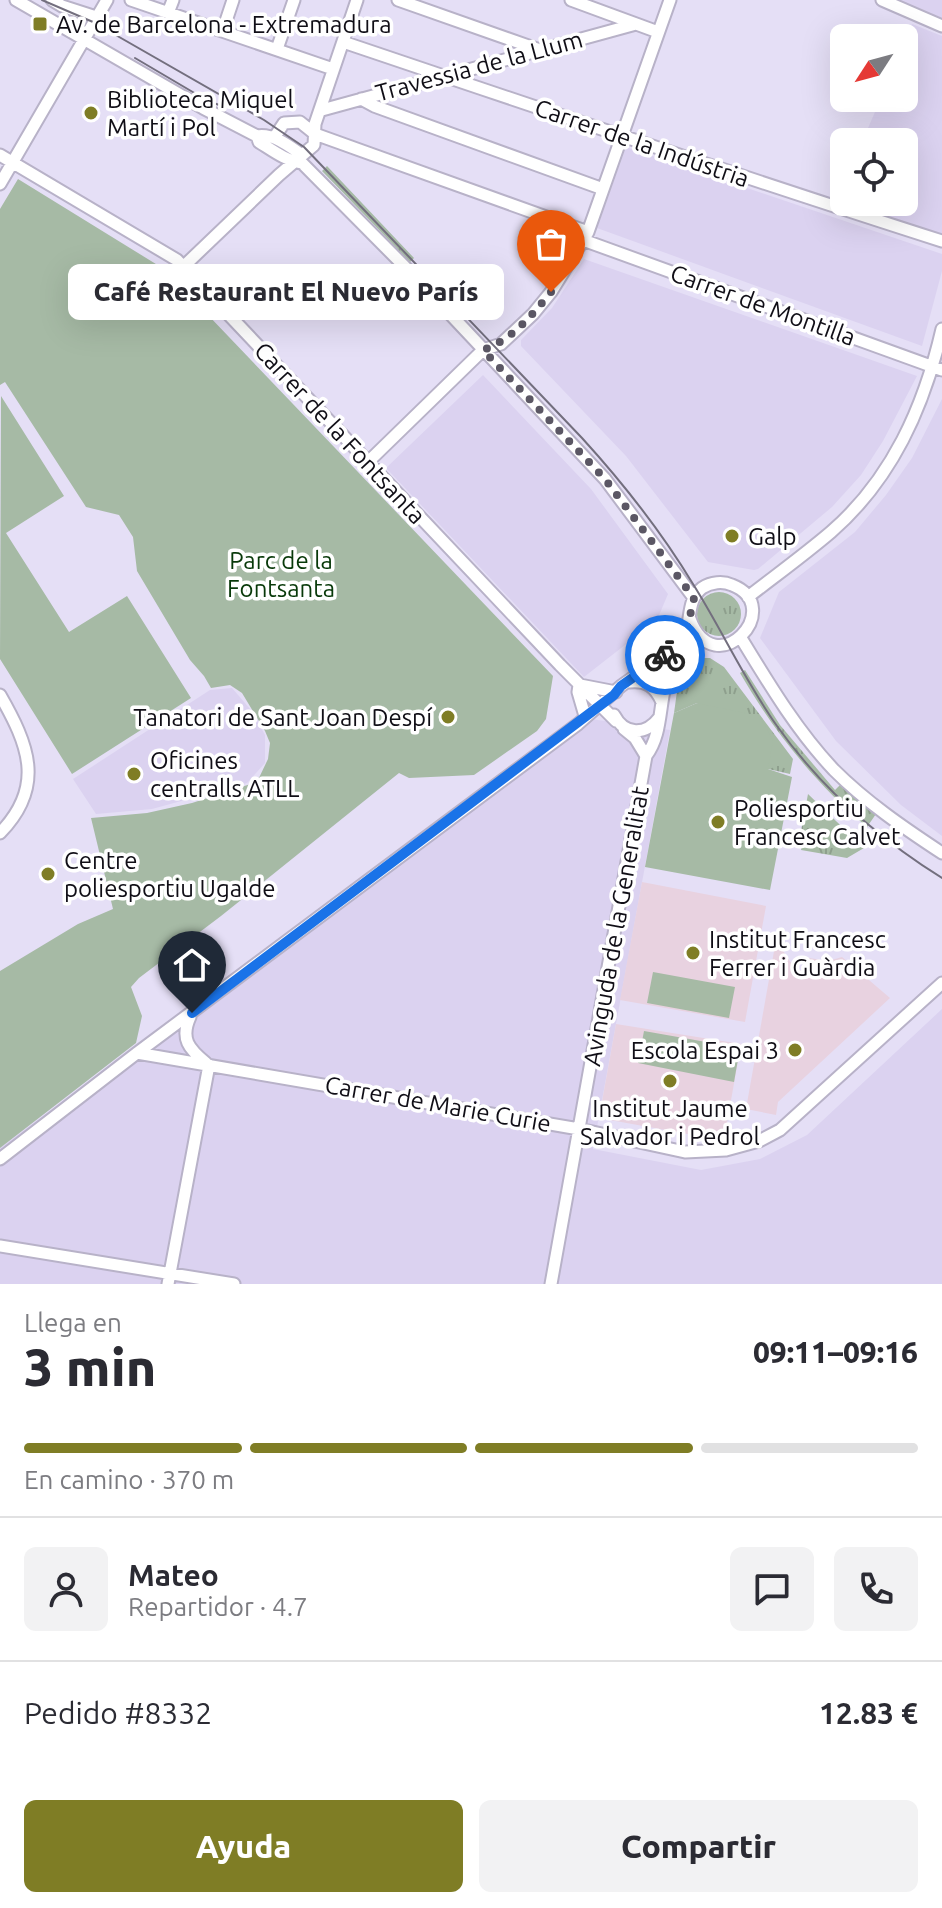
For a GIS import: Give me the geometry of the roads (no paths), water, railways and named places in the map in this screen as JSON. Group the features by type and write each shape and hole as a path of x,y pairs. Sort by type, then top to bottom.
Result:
{"street":[{"path":"16,0 257,136 259,142 277,153 299,160"},
{"path":"0,184 107,0"},
{"path":"131,0 333,69"},
{"path":"168,13 173,0"},
{"path":"223,30 233,0"},
{"path":"277,49 294,0"},
{"path":"183,267 314,145 315,124 357,0"},
{"path":"398,0 537,49"},
{"path":"571,0 658,32"},
{"path":"368,462 483,350 501,344 551,292 586,236 670,0"},
{"path":"882,0 942,26"},
{"path":"60,2 84,37"},
{"path":"60,2 96,17"},
{"name":"Travessia de la Llum","path":"322,110 636,24"},
{"name":"Carrer de la Indústria","path":"343,42 622,138 942,241"},
{"path":"361,99 603,189"},
{"name":"Carrer de Montilla","path":"274,138 284,123 305,124 315,134 938,368"},
{"path":"257,136 262,134 274,138 299,160 483,350 605,479 694,598"},
{"path":"274,138 277,153"},
{"name":"Carrer de la Fontsanta","path":"0,155 177,260 579,685 620,724"},
{"path":"748,597 832,531 865,497 898,450 919,410 938,368 942,329"},
{"path":"0,1159 680,644 685,638 690,608 702,588 714,583 727,583 739,588 748,597 752,608 752,619 741,638 722,645 703,639 694,630 690,619"},
{"path":"741,638 781,702 835,770 904,829 942,853"},
{"path":"615,694 612,711 620,724 633,731 643,731 653,726 659,718 674,664 703,639"},
{"path":"628,683 639,681 650,684 662,702"},
{"path":"585,716 579,685 615,694"},
{"path":"0,695 24,738 28,759 26,790 20,805 0,833"},
{"name":"Avinguda de la Generalitat","path":"551,1284 646,756 652,749 659,718"},
{"name":"Avinguda de la Generalitat","path":"620,724 635,738 646,756"},
{"name":"Carrer de Marie Curie","path":"137,1053 579,1129 685,1152 726,1150 759,1141 799,1116 942,983"},
{"path":"169,1278 209,1065 190,1050 186,1041 185,1028 192,1013"},
{"path":"0,1246 169,1278 234,1284"}],"tram line":[{"path":"42,0 93,22 264,120 304,147 582,438 627,490 681,564 765,709 812,770 873,829 942,878"},
{"path":"135,58 222,106"}],"place":[{"name":"Av. de Barcelona - Extremadura","path":"40,24"},
{"name":"Biblioteca Miquel Martí i Pol","path":"91,113"},
{"name":"Café Restaurant El Nuevo París","path":"551,292"},
{"name":"Galp","path":"732,536"},
{"name":"Tanatori de Sant Joan Despí","path":"448,717"},
{"name":"Oficines centralls ATLL","path":"134,774"},
{"name":"Poliesportiu Francesc Calvet","path":"718,822"},
{"name":"Centre poliesportiu Ugalde","path":"48,874"},
{"name":"Institut Francesc Ferrer i Guàrdia","path":"693,953"},
{"name":"Escola Espai 3","path":"795,1050"},
{"name":"Institut Jaume Salvador i Pedrol","path":"670,1081"}],"park label":[{"name":"Parc de la Fontsanta","path":"281,574"}]}
